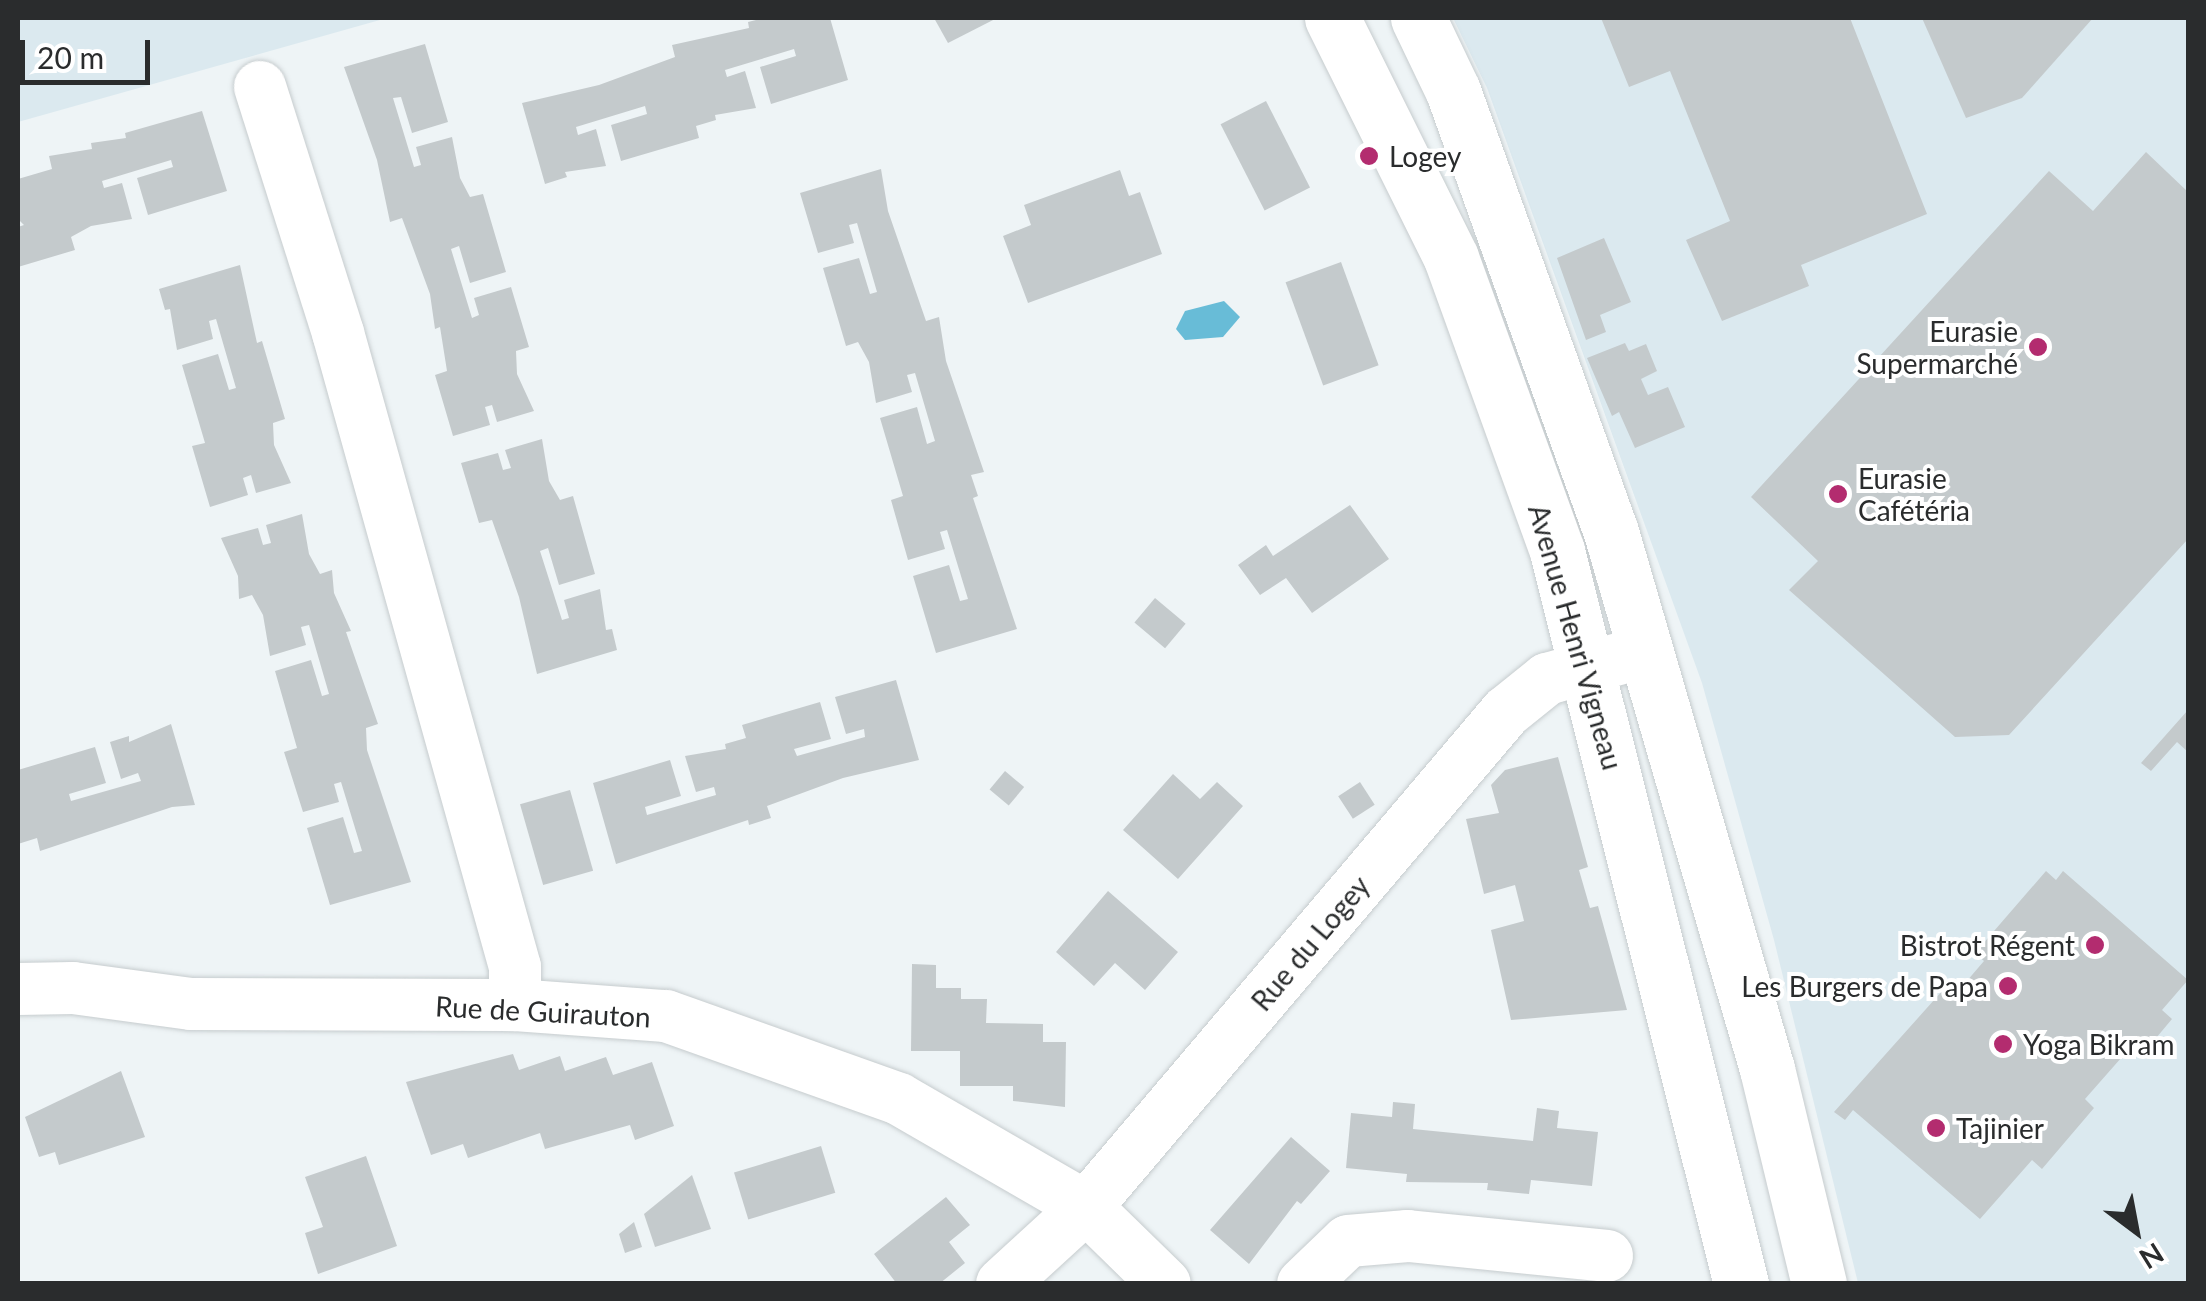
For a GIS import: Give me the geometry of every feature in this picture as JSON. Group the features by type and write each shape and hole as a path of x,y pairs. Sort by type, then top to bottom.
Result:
{"street":[{"name":"Avenue Henri Vigneau","path":"1332,18 1451,258 1557,551 1590,670 1741,1284"},
{"path":"1418,18 1508,238 1647,651 1767,1069 1819,1284"},
{"path":"260,87 338,333 515,967 515,1006"},
{"name":"Rue du Logey","path":"1002,1284 1086,1207 1506,712 1547,679 1647,651"},
{"name":"Rue de Guirauton","path":"18,990 73,988 191,1004 515,1006 666,1016 899,1099 1086,1207 1164,1284"},
{"path":"1303,1284 1348,1241 1408,1236 1606,1256"}],"shaded area":[{"path":"18,18 387,18 18,122"},
{"path":"1453,18 2188,18 2188,1283 1858,1283 1774,940 1702,683 1487,88"}],"water":[{"path":"1224,301 1240,317 1223,337 1185,340 1176,329 1185,311"}],"building":[{"path":"764,18 830,18 848,80 771,104 760,67 796,56 794,49 725,70 727,77 745,71 756,108 715,115 716,120 696,126 699,138 621,161 611,125 647,114 645,106 576,127 578,135 596,129 606,166 565,172 567,177 545,184 522,103 599,85 675,57 672,45 749,28 748,22"},
{"path":"934,18 997,18 948,43"},
{"path":"1601,18 1850,18 1927,214 1801,265 1809,286 1722,321 1686,240 1730,221 1670,71 1629,87"},
{"path":"1922,18 2093,18 2022,98 1966,118"},
{"path":"425,44 448,122 412,133 401,97 393,98 414,167 421,165 416,147 452,137 460,178 470,197 483,194 506,272 470,283 459,246 451,249 472,318 479,315 474,298 511,287 529,347 516,351 517,374 534,411 497,422 492,405 485,407 490,425 453,436 435,375 447,371 440,327 435,329 430,294 402,218 390,222 377,160 344,67"},
{"path":"1266,101 1310,187 1265,211 1221,124"},
{"path":"202,111 227,191 148,215 137,178 173,167 171,160 102,181 104,188 122,183 132,219 91,226 71,237 75,250 18,267 18,227 24,225 18,219 18,179 52,169 49,156 92,149 91,143 126,138 125,133"},
{"name":"Eurasie Supermarché","path":"2146,152 2188,192 2188,539 2009,735 1955,737 1789,590 1818,561 1751,497 2049,171 2093,211"},
{"path":"881,169 888,211 926,321 939,317 946,361 984,472 971,475 978,496 973,498 1017,629 936,653 913,576 949,565 960,601 968,599 947,530 940,532 945,549 908,560 891,500 903,496 880,418 917,407 927,444 935,441 915,373 907,375 912,392 876,403 869,362 858,342 846,346 823,268 859,258 870,294 877,292 857,223 849,225 854,243 818,253 800,193"},
{"path":"1120,170 1129,196 1140,192 1162,254 1028,303 1003,236 1031,225 1024,205"},
{"path":"1604,238 1631,302 1600,315 1606,332 1586,340 1557,258"},
{"path":"1341,262 1379,365 1323,386 1286,282"},
{"path":"240,265 257,343 262,341 285,419 273,423 274,445 291,483 256,493 251,475 243,478 248,495 210,507 192,446 205,443 182,365 218,354 229,390 236,388 216,319 209,321 213,339 177,350 170,309 165,310 159,289"},
{"path":"1625,343 1629,351 1646,344 1657,371 1641,379 1648,395 1668,387 1685,427 1635,448 1619,412 1612,416 1587,358"},
{"path":"542,439 549,481 560,500 573,496 595,574 559,585 548,548 540,551 562,620 569,618 564,600 600,589 606,630 612,629 617,650 537,674 519,597 492,520 479,523 461,463 498,453 503,470 511,468 505,450"},
{"path":"1350,505 1389,559 1312,613 1286,578 1260,595 1238,565 1266,545 1273,556"},
{"path":"302,514 309,554 320,574 332,570 334,593 351,631 346,632 378,724 366,728 367,750 411,882 330,905 307,828 343,817 354,853 362,851 341,782 334,784 339,802 303,812 284,752 297,748 275,671 311,660 322,696 329,694 309,625 301,627 306,645 270,656 263,615 252,595 239,599 238,576 221,538 258,528 263,545 271,543 266,525"},
{"path":"1155,598 1186,624 1165,648 1134,623"},
{"path":"896,680 919,760 843,778 767,806 771,818 749,825 748,820 616,864 593,783 670,760 681,796 645,807 647,815 716,795 714,787 696,792 685,756 726,749 725,744 746,738 742,725 820,702 831,739 794,749 797,756 865,737 864,729 846,734 835,697"},
{"path":"2188,710 2188,752 2177,742 2151,771 2141,763"},
{"path":"171,724 195,805 172,807 40,851 37,838 18,844 18,770 95,747 106,783 69,794 71,801 141,781 138,773 121,779 110,742 129,736 129,742"},
{"path":"1558,757 1588,867 1579,870 1590,908 1598,906 1627,1010 1511,1020 1491,930 1524,921 1515,885 1484,894 1466,819 1499,813 1491,785 1505,770"},
{"path":"1005,771 1024,787 1009,805 990,789"},
{"path":"1173,774 1200,799 1217,782 1243,806 1178,879 1123,830"},
{"path":"1360,782 1375,805 1353,819 1338,796"},
{"path":"570,790 593,871 543,885 520,804"},
{"path":"2046,871 2056,880 2063,871 2188,980 2162,1010 2172,1019 2146,1050 2136,1041 2085,1099 2094,1108 2042,1169 2032,1160 1980,1219 1853,1110 1845,1120 1834,1112 1951,981 1960,989 1984,961 1975,953"},
{"path":"1108,891 1178,952 1145,990 1115,963 1094,986 1056,952"},
{"path":"912,964 936,965 936,988 961,988 961,999 987,999 986,1023 1043,1024 1043,1042 1066,1042 1065,1107 1013,1101 1013,1086 960,1086 960,1051 911,1051"},
{"path":"513,1054 519,1070 560,1056 565,1071 606,1057 613,1075 652,1062 674,1126 635,1140 630,1125 545,1149 540,1133 468,1158 463,1144 431,1155 406,1082"},
{"path":"121,1071 145,1137 59,1165 55,1152 39,1157 25,1117"},
{"path":"1393,1102 1415,1104 1413,1129 1533,1141 1537,1108 1559,1111 1557,1128 1598,1132 1592,1186 1531,1180 1529,1194 1487,1190 1488,1183 1406,1182 1407,1174 1346,1168 1351,1113 1392,1117"},
{"path":"1291,1137 1330,1171 1301,1204 1297,1201 1249,1264 1210,1230"},
{"path":"821,1146 835,1193 748,1219 734,1173"},
{"path":"366,1156 397,1246 318,1274 305,1233 323,1227 305,1177"},
{"path":"692,1175 711,1229 655,1247 644,1214"},
{"path":"946,1197 970,1225 949,1242 965,1263 939,1284 897,1284 874,1254"},
{"path":"634,1222 642,1247 625,1253 619,1234"}],"place":[{"name":"Logey","path":"1369,156"},
{"name":"Eurasie Supermarché","path":"2038,347"},
{"name":"Eurasie Cafétéria","path":"1838,494"},
{"name":"Bistrot Régent","path":"2095,945"},
{"name":"Les Burgers de Papa","path":"2008,986"},
{"name":"Yoga Bikram","path":"2003,1044"},
{"name":"Tajinier","path":"1936,1128"}]}
